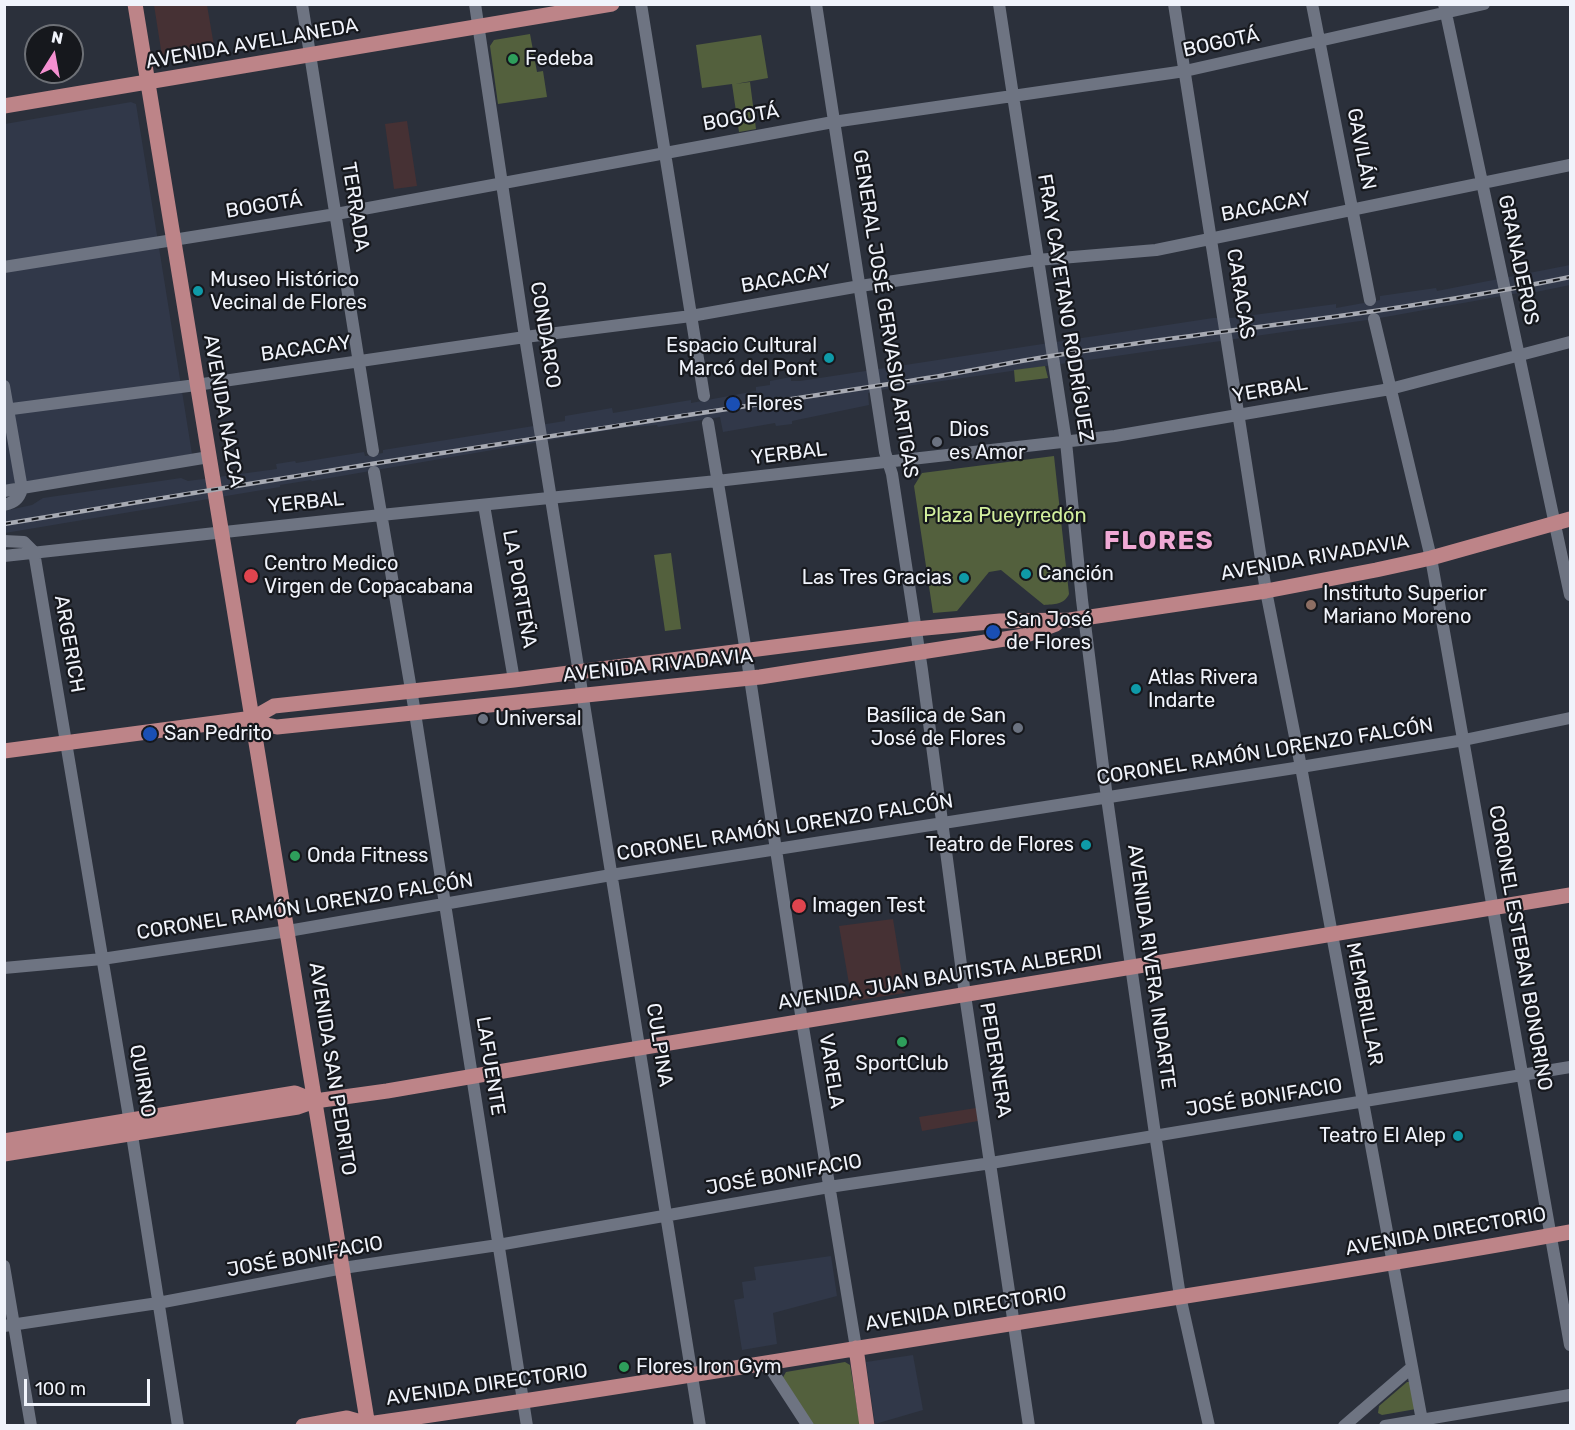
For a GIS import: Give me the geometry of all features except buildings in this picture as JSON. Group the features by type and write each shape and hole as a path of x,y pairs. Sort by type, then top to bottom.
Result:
{"main road":[{"name":"AVENIDA NAZCA","path":"135,4 196,385 253,718"},
{"name":"AVENIDA AVELLANEDA","path":"4,106 612,4"},
{"name":"AVENIDA RIVADAVIA","path":"4,751 253,718 274,706 514,680 915,629 1009,620 1064,621 1266,591 1431,558 1563,521"},
{"name":"AVENIDA RIVADAVIA","path":"253,718 277,728 749,677 1024,636 1064,621"},
{"name":"AVENIDA SAN PEDRITO","path":"253,718 367,1425"},
{"name":"AVENIDA JUAN BAUTISTA ALBERDI","path":"4,1142 298,1107 315,1101 1570,895"},
{"name":"AVENIDA JUAN BAUTISTA ALBERDI","path":"4,1154 130,1127"},
{"name":"AVENIDA DIRECTORIO","path":"303,1425 347,1418 367,1425 524,1402 1392,1264 1570,1232"},
{"name":"VARELA","path":"856,1348 867,1425"}],"street":[{"name":"TERRADA","path":"302,4 373,451"},
{"name":"CONDARCO","path":"475,4 579,672"},
{"path":"641,4 704,396"},
{"name":"GENERAL JOSÉ GERVASIO ARTIGAS","path":"816,4 885,452 915,629"},
{"name":"FRAY CAYETANO RODRÍGUEZ","path":"999,4 1066,442 1084,618"},
{"name":"CARACAS","path":"1174,4 1266,591"},
{"name":"GAVILÁN","path":"1312,4 1370,300"},
{"name":"BOGOTÁ","path":"4,267 336,214 833,122 1185,71 1320,42 1445,9 1484,4"},
{"name":"GRANADEROS","path":"1445,9 1519,355 1563,521 1570,595"},
{"name":"BACACAY","path":"7,409 196,385 525,336 691,316 860,286 1037,260 1156,250 1210,237 1570,165"},
{"path":"1374,319 1431,558"},
{"name":"YERBAL","path":"4,556 552,497 717,482 1066,442 1390,389 1570,342"},
{"path":"4,386 22,489 15,502 4,505"},
{"name":"VARELA","path":"708,423 856,1348"},
{"path":"4,491 209,456"},
{"path":"374,472 412,691"},
{"name":"LA PORTEÑA","path":"484,505 514,680"},
{"path":"4,541 24,542 34,552"},
{"name":"ARGERICH","path":"34,552 66,742"},
{"name":"CORONEL ESTEBAN BONORINO","path":"1431,558 1570,1345"},
{"name":"MEMBRILLAR","path":"1266,591 1301,767 1422,1422"},
{"name":"AVENIDA RIVERA INDARTE","path":"1084,618 1107,798 1180,1296 1209,1425"},
{"name":"PEDERNERA","path":"915,629 965,994 1029,1425"},
{"name":"CULPINA","path":"579,672 700,1425"},
{"name":"LAFUENTE","path":"412,691 527,1425"},
{"name":"CORONEL RAMÓN LORENZO FALCÓN","path":"4,968 102,959 288,931 611,875 1464,740 1570,718"},
{"name":"QUIRNO","path":"66,742 178,1425"},
{"name":"JOSÉ BONIFACIO","path":"9,1325 158,1304 343,1268 498,1245 829,1186 991,1163 1570,1067"},
{"path":"4,1266 9,1325 31,1425"},
{"path":"767,1363 808,1425"},
{"path":"1344,1425 1411,1368"},
{"path":"1385,1425 1422,1422 1570,1395"}],"shaded area":[{"path":"154,5 207,5 214,46 162,56"},
{"path":"131,102 136,104 192,454 5,485 5,124"},
{"path":"407,121 417,186 394,189 385,124"},
{"path":"1570,265 1570,285 1531,293 1530,291 1374,319 886,389 868,393 869,405 792,421 792,424 776,426 775,423 723,432 720,417 658,427 657,425 621,428 5,533 4,511 32,505 43,498 181,478 188,481 277,469 276,464 364,452 365,456 383,453 383,450 565,421 565,416 612,408 613,413 691,400 691,403 756,391 756,387 770,385 770,381 791,377 791,381 800,381 1213,318 1231,318 1336,304 1336,308 1380,300 1380,296 1436,288 1437,291"},
{"path":"893,919 905,993 852,1001 839,926"},
{"path":"976,1108 978,1121 922,1131 919,1117"},
{"path":"831,1256 837,1296 773,1313 777,1344 742,1350 734,1300 744,1298 742,1282 756,1280 754,1267"},
{"path":"913,1355 923,1410 875,1424 866,1362"}],"green space":[{"name":"Fedeba","path":"530,34 537,72 543,71 547,97 498,104 490,46 494,40"},
{"path":"761,35 768,78 735,84 750,82 756,129 739,132 732,84 702,88 696,45"},
{"path":"1045,366 1048,378 1015,382 1014,370"},
{"name":"Plaza Pueyrredón","path":"1054,456 1069,594 1067,598 1058,603 1044,605 1001,570 989,572 957,611 933,613 914,486 922,473"},
{"path":"671,553 681,629 665,631 654,555"},
{"path":"845,1362 850,1365 860,1425 813,1425 782,1379 786,1372"},
{"path":"1407,1382 1411,1382 1416,1409 1382,1415 1378,1413 1379,1406"}],"railway":[{"path":"4,524 453,451 921,379 1051,356 1441,301 1570,277"}],"place":[{"name":"Fedeba","path":"513,59"},
{"name":"Museo Histórico Vecinal de Flores","path":"198,291"},
{"name":"Espacio Cultural Marcó del Pont","path":"829,358"},
{"name":"Flores","path":"733,404"},
{"name":"Dios es Amor","path":"937,442"},
{"name":"Canción","path":"1026,574"},
{"name":"Centro Medico Virgen de Copacabana","path":"251,576"},
{"name":"Las Tres Gracias","path":"964,578"},
{"name":"Instituto Superior Mariano Moreno","path":"1311,605"},
{"name":"San José de Flores","path":"993,632"},
{"name":"Atlas Rivera Indarte","path":"1136,689"},
{"name":"Universal","path":"483,719"},
{"name":"Basílica de San José de Flores","path":"1018,728"},
{"name":"San Pedrito","path":"150,734"},
{"name":"Teatro de Flores","path":"1086,845"},
{"name":"Onda Fitness","path":"295,856"},
{"name":"Imagen Test","path":"799,906"},
{"name":"SportClub","path":"902,1042"},
{"name":"Teatro El Alep","path":"1458,1136"},
{"name":"Flores Iron Gym","path":"624,1367"}],"district":[{"name":"FLORES","path":"1159,541"}]}
